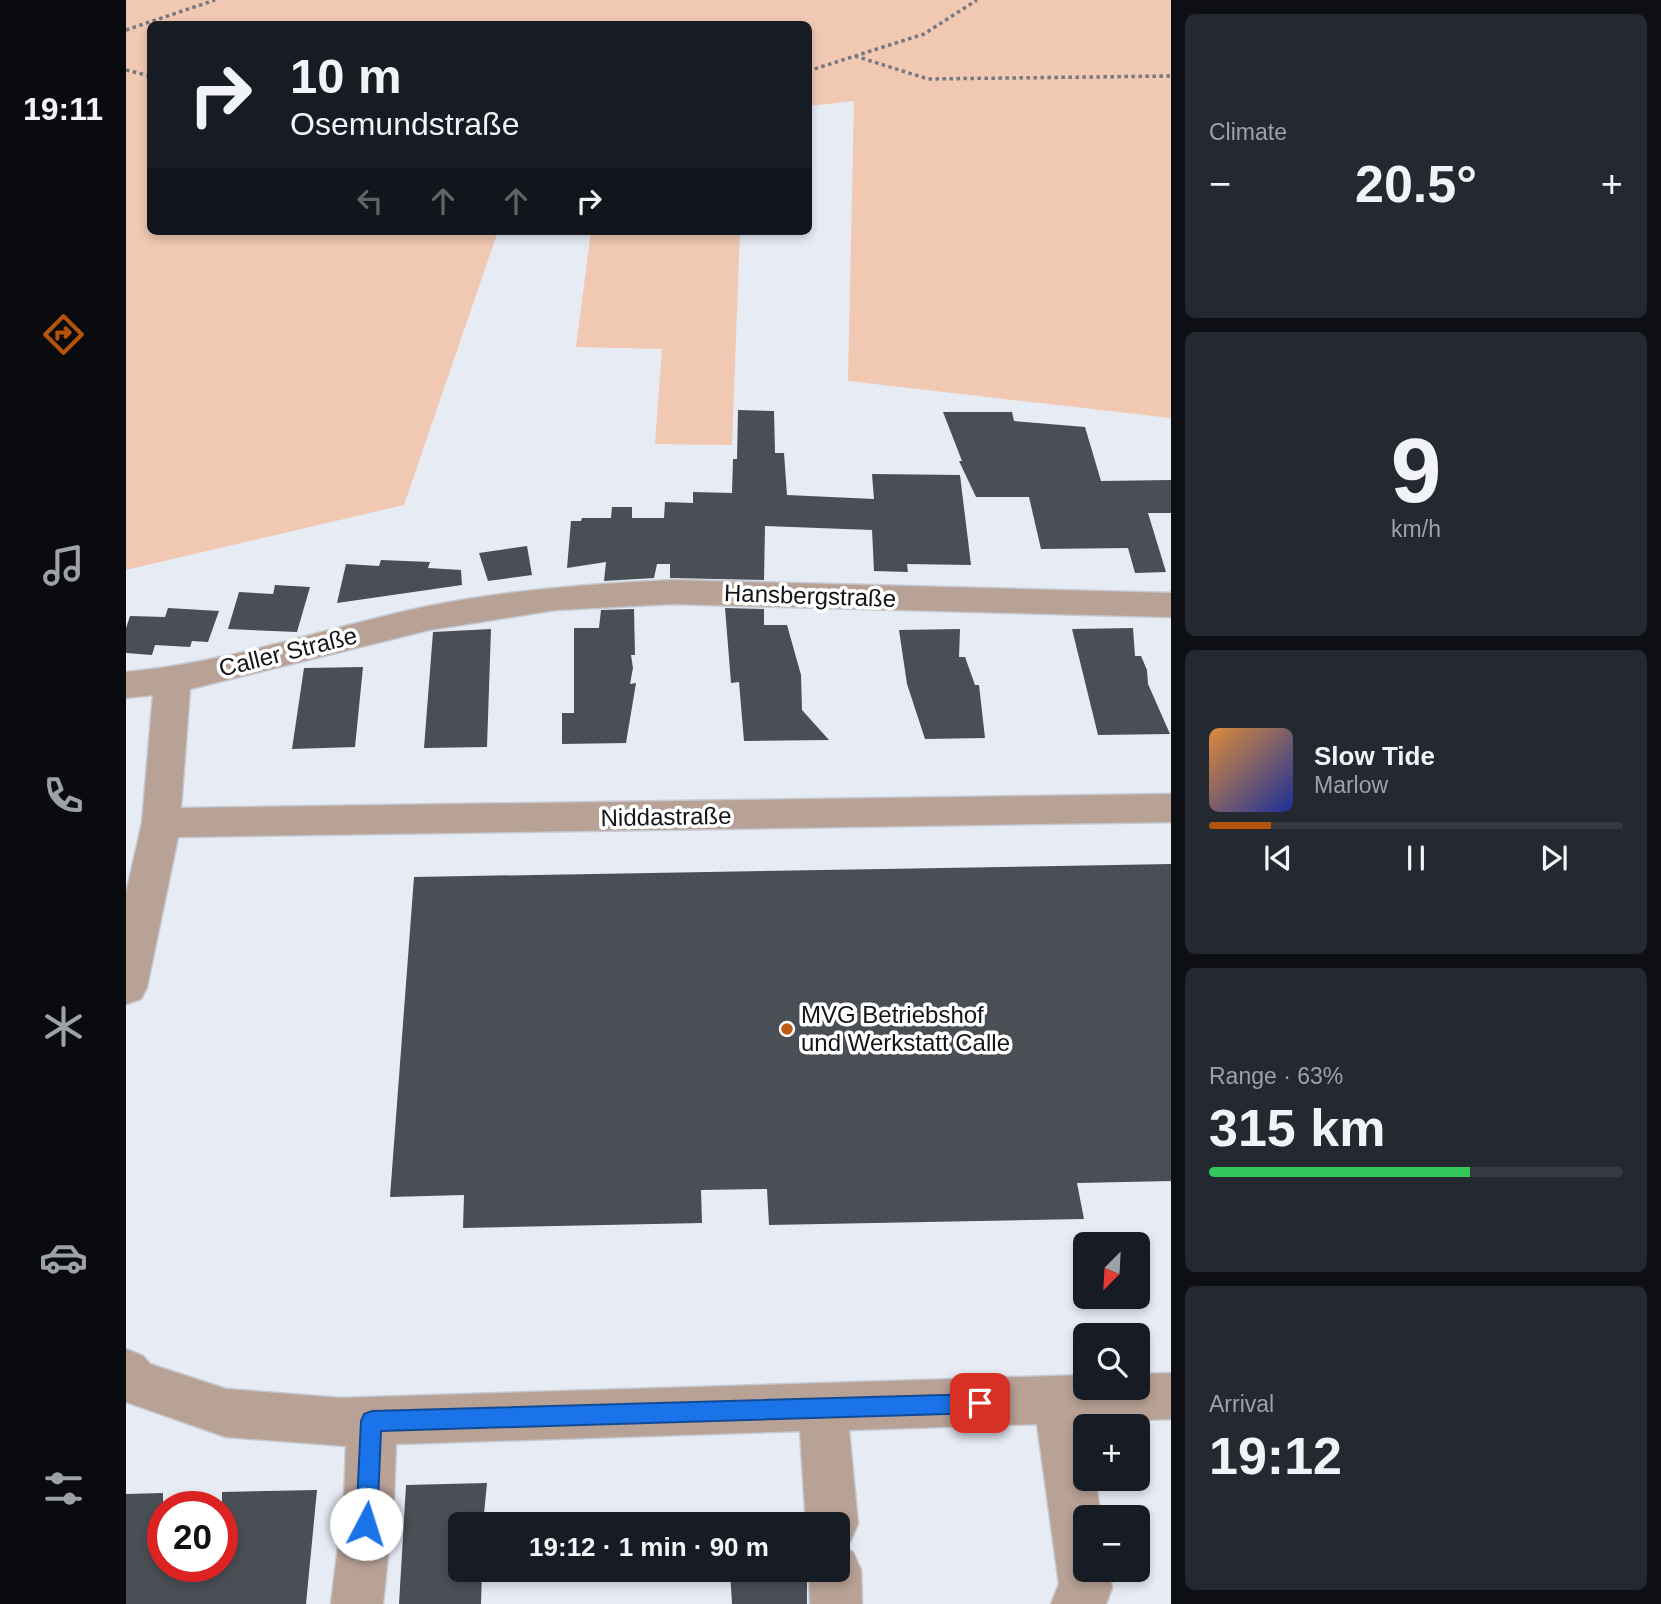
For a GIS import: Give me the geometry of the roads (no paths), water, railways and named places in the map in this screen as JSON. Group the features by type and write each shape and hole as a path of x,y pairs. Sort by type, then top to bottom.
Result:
{"street":[{"name":"Hansbergstraße","path":"450,614 555,598 673,592 1171,605"},
{"name":"Caller Straße","path":"126,685 172,681 450,614"},
{"path":"126,987 161,823 172,681"},
{"name":"Niddastraße","path":"161,823 1171,808"},
{"path":"126,1372 135,1382 226,1413 341,1422 1171,1396"},
{"path":"1058,1401 1086,1588 1077,1604"},
{"path":"823,1409 831,1512"},
{"path":"357,1604 369,1497 372,1421"},
{"path":"835,1582 836,1604"}],"place":[{"name":"MVG Betriebshof und Werkstatt Calle","path":"787,1029"}]}
